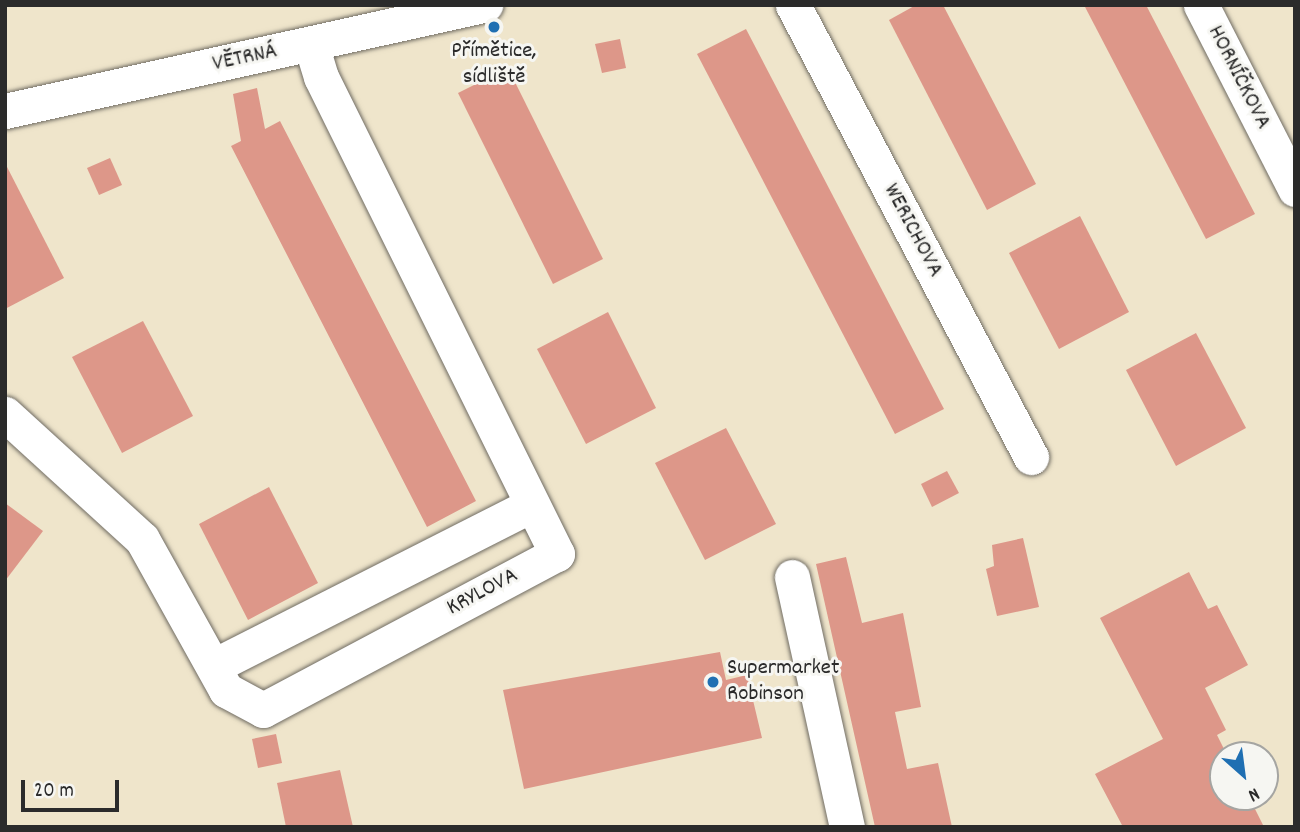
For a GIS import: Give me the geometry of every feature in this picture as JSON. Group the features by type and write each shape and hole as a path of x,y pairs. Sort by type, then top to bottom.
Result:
{"street":[{"name":"VĚTRNÁ","path":"5,111 485,5"},
{"name":"WERICHOVA","path":"793,5 1031,457"},
{"name":"HORNÍČKOVA","path":"1201,5 1295,188"},
{"name":"KRYLOVA","path":"5,414 142,539 226,690 263,710 556,554 321,77 311,45"},
{"path":"214,666 531,505"},
{"path":"792,577 847,827"}],"building":[{"path":"916,5 943,5 1036,184 987,210 889,20"},
{"path":"1084,5 1146,5 1255,214 1206,239"},
{"path":"746,29 944,409 895,434 697,54"},
{"path":"620,39 626,68 602,73 595,44"},
{"path":"508,68 603,259 553,284 458,93"},
{"path":"257,88 265,129 280,121 476,501 427,527 231,146 241,141 233,94"},
{"path":"110,158 122,185 99,195 87,168"},
{"path":"5,163 64,278 5,309"},
{"path":"1080,216 1129,312 1059,349 1009,253"},
{"path":"608,312 656,408 586,444 537,349"},
{"path":"143,321 193,416 122,453 72,357"},
{"path":"1196,333 1246,428 1176,466 1126,370"},
{"path":"726,428 776,524 705,560 655,463"},
{"path":"947,471 959,493 932,507 921,484"},
{"path":"269,487 318,583 248,620 199,524"},
{"path":"5,503 43,531 5,581"},
{"path":"1023,538 1039,607 997,616 986,569 994,566 992,545"},
{"path":"846,557 862,623 903,613 921,707 895,712 907,769 938,763 952,827 875,827 816,564"},
{"path":"1189,572 1208,609 1217,605 1248,665 1205,688 1226,730 1217,735 1220,741 1209,741 1209,811 1256,811 1264,827 1123,827 1095,774 1163,739 1100,618"},
{"path":"720,652 726,680 747,675 762,738 524,789 503,690"},
{"path":"276,734 282,763 258,768 252,739"},
{"path":"340,770 353,827 286,827 277,783"}],"place":[{"name":"Přímětice, sídliště","path":"494,27"},
{"name":"Supermarket Robinson","path":"713,682"}]}
